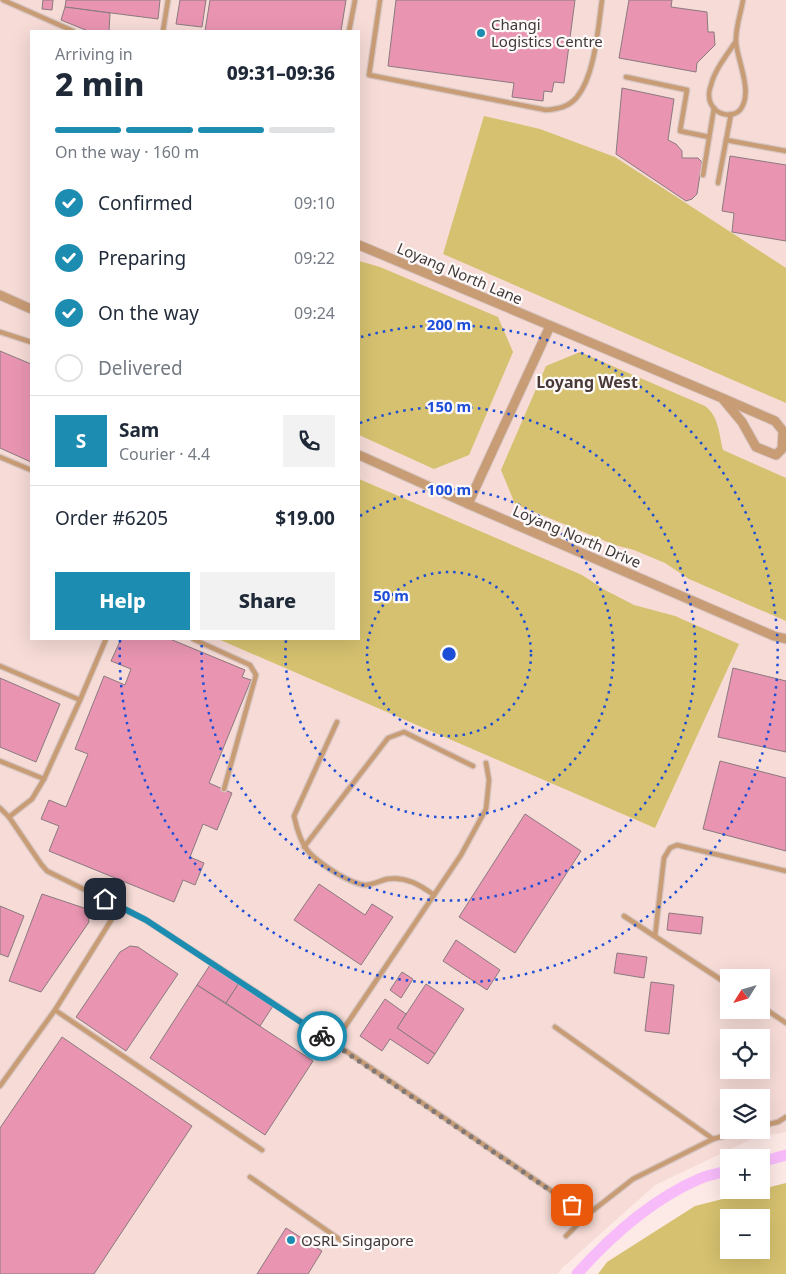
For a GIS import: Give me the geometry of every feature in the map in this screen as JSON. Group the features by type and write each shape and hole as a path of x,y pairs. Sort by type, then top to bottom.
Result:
{"street":[{"name":"Loyang North Lane","path":"360,245 722,398 775,421 783,431 782,449 776,455 756,447 742,422 722,398"},
{"path":"0,294 30,308"},
{"path":"468,504 550,326"},
{"name":"Loyang North Drive","path":"360,455 774,636 786,639"}],"lane":[{"path":"3,0 70,30"},
{"path":"163,30 168,0"},
{"path":"350,30 355,0"},
{"path":"380,0 369,75 546,110 559,109 578,97 590,74 602,0"},
{"path":"736,41 714,76 710,86 710,103 724,115 731,114 740,109 744,100 744,77 736,41 742,0"},
{"path":"626,77 687,90 680,132 710,137"},
{"path":"704,175 714,108"},
{"path":"718,183 731,114"},
{"path":"726,140 786,151"},
{"path":"0,332 30,342"},
{"path":"0,457 30,470"},
{"path":"9,817 32,798 44,779 106,640"},
{"path":"195,640 250,665 256,675 224,789"},
{"path":"0,666 80,700"},
{"path":"337,722 294,816 297,832 304,846 314,859 354,883 373,884 388,879 403,879 417,883 434,895"},
{"path":"304,846 388,738 404,732 473,766"},
{"path":"0,761 44,779"},
{"path":"334,1043 461,855 486,808 489,780 486,763"},
{"path":"0,808 9,817 41,864 48,871 154,925 334,1043 587,1215"},
{"path":"655,936 665,854 673,846 677,845 786,872"},
{"path":"0,1086 55,1010 120,906"},
{"path":"624,916 720,979"},
{"path":"55,1010 262,1150"},
{"path":"770,1012 786,1022"},
{"path":"555,1027 713,1139"},
{"path":"770,1124 786,1117"},
{"path":"566,1236 587,1215 633,1179 720,1137"},
{"path":"250,1177 342,1240"}],"shaded area":[{"path":"0,0 786,0 786,1132 770,1135 770,1089 720,1089 720,1139 752,1139 731,1149 720,1149 720,1154 655,1185 562,1268 558,1274 0,1274"},
{"path":"484,116 540,129 615,157 786,268 786,403 443,254"},
{"path":"360,261 380,267 498,317 513,352 469,455 434,469 360,435"},
{"path":"580,352 705,406 716,420 723,450 786,478 786,621 689,579 665,563 634,550 615,545 515,504 501,470 546,366"},
{"path":"360,479 582,575 634,605 675,616 739,644 655,828 220,640 360,640"},
{"path":"786,1183 786,1274 598,1274 607,1262 695,1206 723,1199 770,1199 770,1187"}],"building":[{"path":"43,0 53,0 52,10 42,9"},
{"path":"66,0 160,0 158,19 65,7"},
{"path":"180,0 206,0 202,27 176,24"},
{"path":"210,0 346,0 341,30 205,30"},
{"name":"Changi Logistics Centre","path":"396,0 575,0 564,83 554,82 552,92 544,91 543,101 512,97 514,83 388,66"},
{"path":"629,0 672,0 671,7 707,12 708,32 714,32 715,45 697,63 696,72 619,58"},
{"path":"65,7 110,13 109,30 86,30 61,20"},
{"path":"622,88 674,99 668,140 676,144 682,151 682,158 698,158 702,162 697,194 692,199 686,201 616,154"},
{"path":"730,156 786,165 786,241 732,232 734,213 722,211"},
{"path":"0,351 30,364 30,462 0,448"},
{"path":"121,640 172,640 245,670 242,677 251,680 209,783 232,793 217,830 203,824 190,857 204,863 195,885 183,880 174,902 49,851 59,826 41,819 49,800 66,807 88,754 75,749 104,676 125,685 131,669 111,661"},
{"path":"733,668 786,681 786,752 718,737"},
{"path":"0,678 60,704 36,762 0,747"},
{"path":"720,761 786,778 786,851 703,829"},
{"path":"525,814 581,851 515,953 459,917"},
{"path":"319,884 365,915 372,904 393,917 361,965 294,920"},
{"path":"42,894 87,909 89,922 41,992 9,981"},
{"path":"0,906 24,916 8,957 0,954"},
{"path":"669,913 703,917 701,934 667,930"},
{"path":"456,940 500,970 487,990 443,961"},
{"path":"130,946 138,947 178,974 126,1051 76,1017 120,952"},
{"path":"617,953 647,957 644,978 614,973"},
{"path":"210,965 239,983 226,1003 197,985"},
{"path":"402,972 413,979 401,998 390,990"},
{"path":"651,982 674,985 669,1034 645,1031"},
{"path":"239,983 273,1006 260,1026 226,1003"},
{"path":"426,984 464,1009 435,1054 397,1028"},
{"path":"197,985 313,1061 265,1135 150,1058"},
{"path":"385,999 406,1014 397,1028 435,1054 428,1064 390,1039 382,1051 360,1036"},
{"path":"62,1037 192,1126 94,1274 0,1274 0,1128"},
{"name":"OSRL Singapore","path":"286,1228 322,1251 308,1274 257,1274"}],"waterway":[{"path":"770,1159 786,1155"},
{"path":"577,1274 618,1233 649,1208 682,1187 699,1179 720,1173"}],"way so far":[{"path":"322,1036 572,1205"}],"place":[{"name":"Changi Logistics Centre","path":"481,33"},
{"name":"OSRL Singapore","path":"291,1240"}],"district":[{"name":"Loyang West","path":"587,382"}],"route":[{"path":"105,899 146,920 322,1036"}]}
